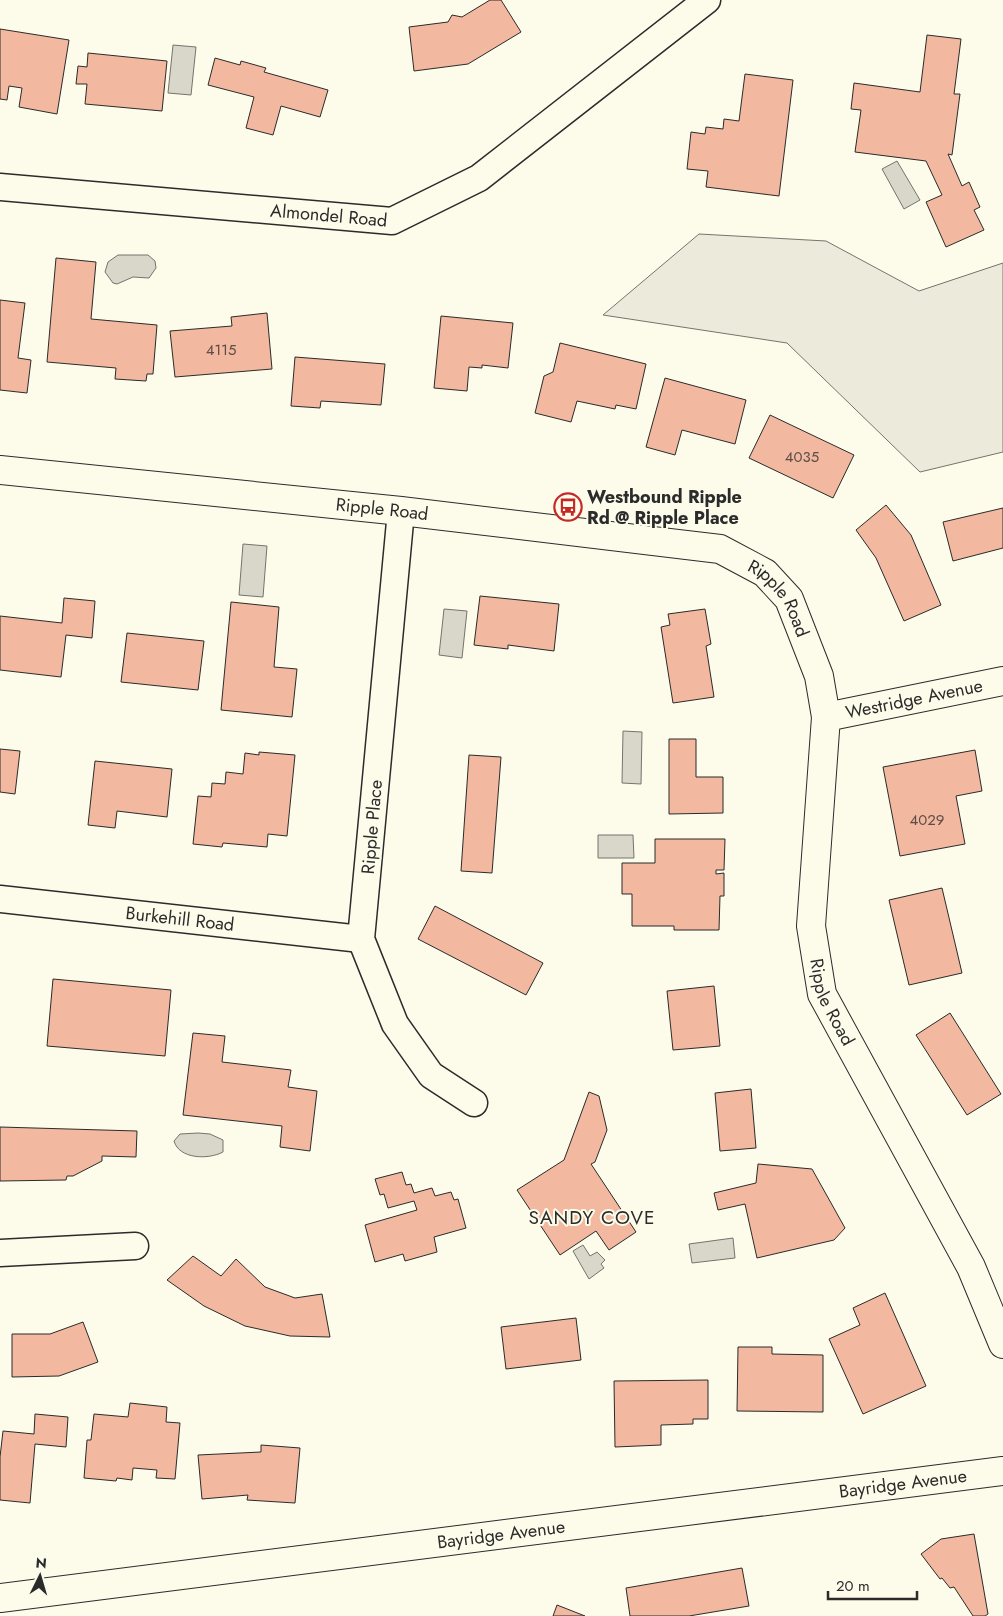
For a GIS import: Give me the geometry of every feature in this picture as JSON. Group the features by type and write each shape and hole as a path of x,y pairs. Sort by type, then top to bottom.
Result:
{"street":[{"name":"Almondel Road","path":"0,187 392,221 479,178 707,0"},
{"name":"Ripple Road","path":"0,470 402,512 720,549 765,573 789,599 819,676 826,717 811,926 822,994 971,1267 1003,1344"},
{"name":"Ripple Place","path":"402,512 361,939 395,1024 431,1075 474,1103"},
{"name":"Westridge Avenue","path":"826,717 1003,681"},
{"name":"Burkehill Road","path":"0,898 361,939"},
{"path":"0,1253 135,1246"},
{"name":"Bayridge Avenue","path":"0,1598 1003,1470"}],"shaded area":[{"path":"173,45 196,47 191,95 168,93"},
{"path":"897,161 920,200 904,209 882,169"},
{"path":"699,234 826,241 919,291 1003,263 1003,452 920,472 787,343 603,315"},
{"path":"118,255 148,255 155,261 156,268 149,278 133,277 117,284 113,283 105,272 108,262"},
{"path":"243,544 267,546 263,597 239,595"},
{"path":"444,609 467,611 462,658 439,655"},
{"path":"623,731 642,732 641,784 622,783"},
{"path":"598,835 633,835 634,858 598,858"},
{"path":"180,1134 210,1134 223,1140 223,1152 210,1156 195,1156 182,1151 174,1141"},
{"path":"733,1238 735,1258 692,1263 689,1244"},
{"path":"583,1245 590,1256 597,1252 605,1260 601,1264 604,1268 589,1279 573,1251"}],"building":[{"path":"490,0 501,0 521,32 468,64 414,71 409,27 448,22 452,15 462,17"},
{"path":"0,29 69,40 57,114 19,107 22,88 9,86 7,100 0,99"},
{"path":"927,35 961,39 954,94 960,94 952,155 948,154 962,186 969,182 980,207 974,210 984,230 946,247 926,202 942,195 926,161 855,152 861,110 851,109 854,83 920,92"},
{"path":"88,53 167,61 162,111 85,104 87,84 76,84 78,66 87,67"},
{"path":"215,58 240,65 241,61 266,68 264,72 328,90 320,117 281,106 273,135 246,128 254,97 208,85"},
{"path":"745,74 793,80 779,196 706,187 708,171 687,169 691,132 705,134 706,127 723,129 724,119 739,121"},
{"path":"56,258 96,262 91,319 157,325 153,374 147,374 146,381 115,379 116,368 47,362"},
{"path":"0,300 25,303 18,358 31,360 27,393 0,390"},
{"path":"267,313 272,369 175,377 170,331 232,326 231,317"},
{"path":"441,316 513,323 508,368 482,365 482,368 469,367 467,391 434,388"},
{"path":"560,343 646,364 636,409 616,405 615,409 577,401 571,422 535,413 544,376 553,372"},
{"path":"295,357 385,364 381,405 321,401 320,408 291,406"},
{"path":"665,378 746,400 735,444 682,430 675,455 646,447"},
{"path":"770,415 854,455 833,498 749,458"},
{"path":"886,505 911,535 941,605 904,621 876,558 856,530"},
{"path":"1003,508 1003,548 953,561 943,522"},
{"path":"480,596 559,604 554,651 508,645 508,649 474,645"},
{"path":"64,598 95,601 92,638 66,635 61,677 0,670 0,616 62,623"},
{"path":"231,602 279,607 274,667 297,669 292,717 221,710"},
{"path":"705,609 711,644 706,646 714,697 673,703 661,627 670,625 668,614"},
{"path":"127,633 204,641 198,690 121,682"},
{"path":"669,739 696,739 696,777 723,777 723,813 669,814"},
{"path":"0,749 20,751 15,794 0,792"},
{"path":"975,750 982,791 956,796 965,844 900,856 883,767"},
{"path":"259,752 295,755 287,836 268,834 267,847 223,843 222,847 193,844 198,796 211,797 212,783 225,784 226,772 243,774 245,753 259,755"},
{"path":"469,755 501,757 492,873 461,871"},
{"path":"95,761 172,769 167,817 117,811 115,828 88,825"},
{"path":"655,839 725,839 724,870 716,870 716,874 724,873 724,896 720,896 719,930 674,930 674,926 632,926 632,894 622,894 622,863 655,863"},
{"path":"942,888 962,973 909,985 889,900"},
{"path":"435,906 543,963 526,995 418,939"},
{"path":"53,979 171,990 165,1056 47,1046"},
{"path":"714,986 720,1046 673,1050 667,991"},
{"path":"950,1013 1001,1094 967,1115 916,1035"},
{"path":"193,1033 225,1036 222,1062 291,1070 288,1087 317,1091 310,1151 280,1147 282,1126 183,1115"},
{"path":"751,1089 756,1148 720,1151 715,1093"},
{"path":"589,1092 599,1096 607,1130 595,1162 591,1164 636,1232 609,1250 596,1231 560,1255 517,1190 564,1160"},
{"path":"0,1127 137,1131 136,1157 102,1156 102,1161 73,1176 67,1176 66,1180 0,1181"},
{"path":"758,1164 812,1169 845,1228 834,1240 757,1258 745,1204 718,1210 714,1193 756,1183"},
{"path":"402,1172 406,1185 411,1184 414,1193 432,1188 435,1196 451,1192 454,1200 458,1199 466,1228 434,1237 437,1252 405,1261 403,1254 375,1262 365,1225 417,1210 414,1201 388,1208 384,1194 380,1195 375,1179"},
{"path":"193,1256 221,1276 236,1259 265,1287 295,1298 322,1294 330,1337 290,1336 245,1326 204,1306 167,1280"},
{"path":"885,1293 926,1386 863,1414 829,1339 860,1325 853,1308"},
{"path":"576,1318 581,1360 506,1369 501,1327"},
{"path":"83,1322 98,1362 59,1376 12,1377 12,1334 50,1334"},
{"path":"738,1347 772,1347 772,1354 823,1355 823,1412 737,1411"},
{"path":"708,1380 708,1419 693,1419 693,1424 661,1425 661,1445 615,1447 614,1381"},
{"path":"130,1403 167,1407 166,1422 180,1423 175,1479 156,1478 157,1470 133,1468 132,1480 117,1478 116,1481 84,1478 87,1440 91,1440 94,1414 128,1417"},
{"path":"35,1414 68,1417 66,1447 35,1444 30,1503 0,1500 0,1457 3,1431 34,1434"},
{"path":"261,1445 300,1448 295,1503 247,1500 248,1495 202,1499 198,1455 261,1452"},
{"path":"974,1534 988,1614 985,1616 973,1616 954,1587 950,1588 942,1578 940,1579 921,1554 941,1539"},
{"path":"742,1568 749,1606 689,1616 630,1616 626,1588"},
{"path":"557,1605 585,1616 553,1616"}],"place":[{"name":"Westbound Ripple Rd @ Ripple Place","path":"568,507"}],"district":[{"name":"SANDY COVE","path":"592,1217"}]}
